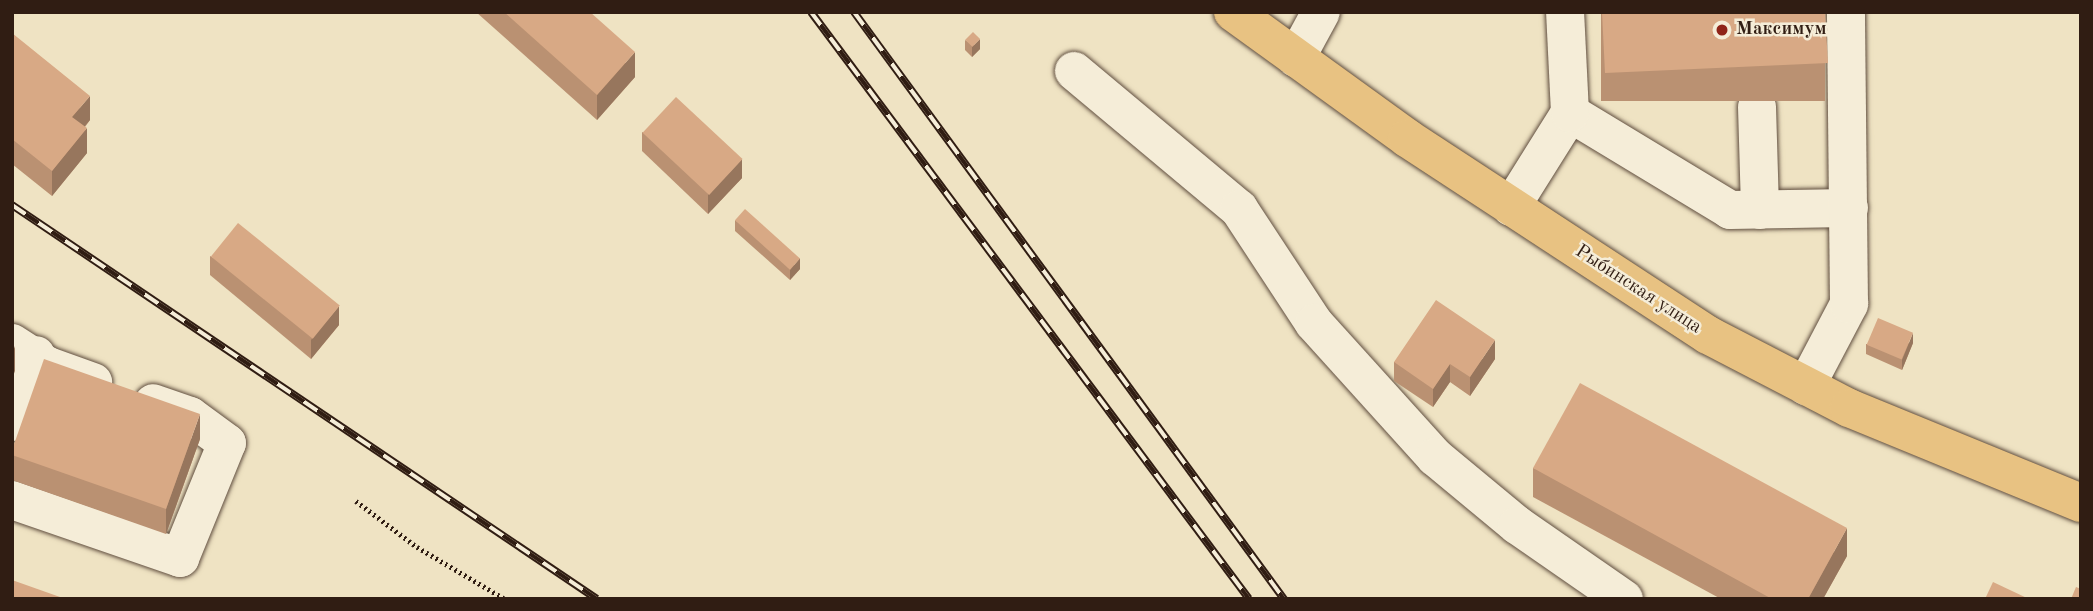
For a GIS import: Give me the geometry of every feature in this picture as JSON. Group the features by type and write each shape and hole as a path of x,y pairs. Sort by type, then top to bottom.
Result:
{"main road":[{"name":"Рыбинская улица","path":"1233,12 1511,207 1708,335 1806,386 2081,503"}],"lane":[{"path":"1296,58 1321,12"},
{"path":"1511,207 1570,113 1565,12"},
{"path":"1806,386 1849,304 1846,12"},
{"path":"1074,71 1239,209 1314,323 1435,457 1517,525 1624,599"},
{"path":"1757,107 1760,210"},
{"path":"1570,113 1730,210 1849,208"},
{"path":"12,422 24,349 48,366 190,416 227,443 180,558 12,500"}],"path":[{"path":"356,500 417,547 505,599"}],"building":[{"path":"504,12 590,12 635,52 597,95"},
{"path":"1602,12 1825,12 1828,63 1605,73"},
{"path":"973,32 980,39 972,47 965,40"},
{"path":"12,33 90,96 72,117 87,128 52,171 12,139"},
{"path":"676,97 743,159 709,195 643,133"},
{"path":"745,209 800,259 790,270 735,220"},
{"path":"238,223 340,305 313,339 211,256"},
{"path":"1436,300 1495,340 1470,377 1450,364 1433,389 1394,362"},
{"path":"1878,318 1913,333 1902,360 1867,345"},
{"path":"44,359 200,414 166,509 12,455"},
{"path":"1580,383 1847,528 1808,599 1772,599 1533,468"},
{"path":"12,580 60,597 60,599 12,599"},
{"path":"1993,582 2029,599 1985,599"},
{"path":"2076,587 2081,589 2081,599 2071,599"}],"railway":[{"path":"811,12 1249,599"},
{"path":"854,12 1284,599"},
{"path":"12,205 597,599"}],"place":[{"name":"Максимум","path":"1722,30"}]}
